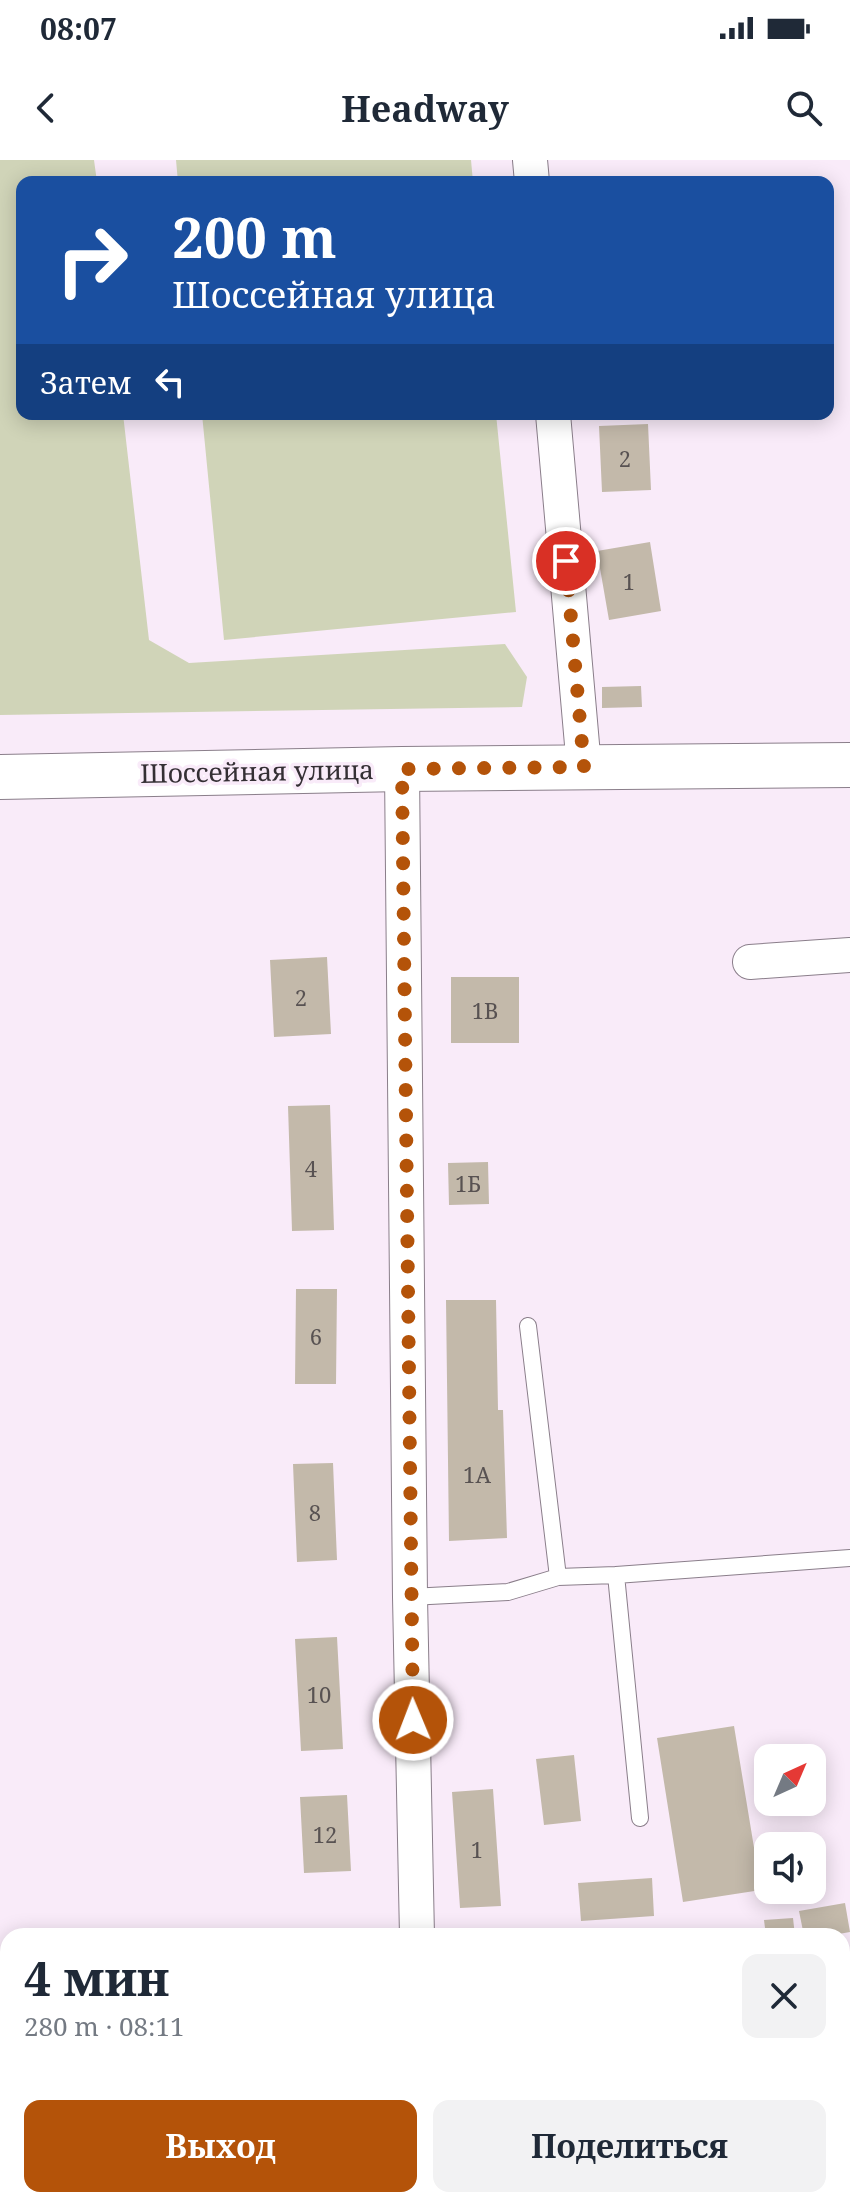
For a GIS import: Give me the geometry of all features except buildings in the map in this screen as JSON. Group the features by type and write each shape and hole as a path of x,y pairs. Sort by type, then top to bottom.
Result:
{"street":[{"path":"554,420 584,767"},
{"name":"Шоссейная улица","path":"0,777 850,765"},
{"path":"402,769 410,1597 417,1928"},
{"path":"750,962 850,955"}],"lane":[{"path":"528,1326 558,1577"},
{"path":"410,1597 508,1592 558,1577 850,1558"},
{"path":"616,1575 640,1818"}],"green space":[{"path":"0,160 94,160 96,176 16,176 16,420 124,420 149,640 189,663 505,644 527,677 522,707 0,715"},
{"path":"176,160 471,160 472,176 177,176"},
{"path":"203,420 497,420 516,612 224,640"}],"route":[{"path":"413,1720 402,769 584,767 566,561"}]}
